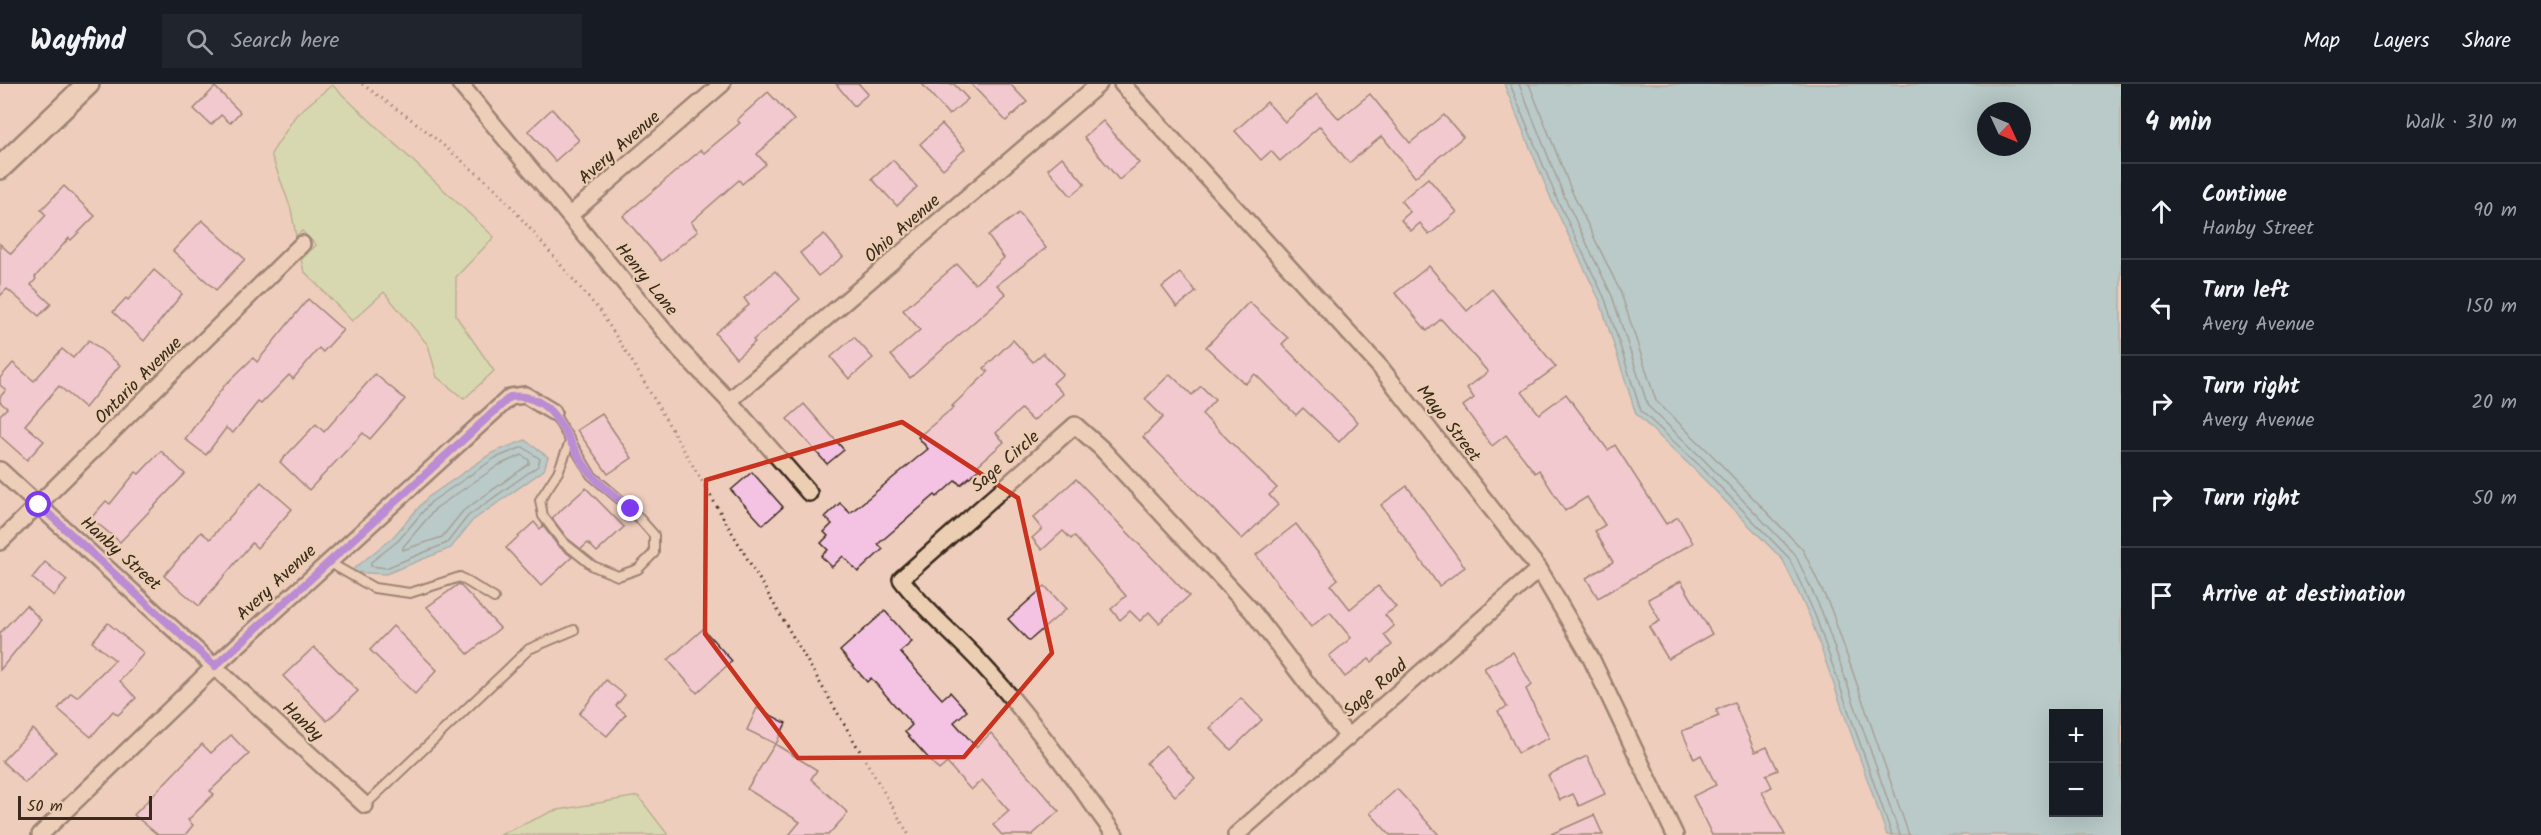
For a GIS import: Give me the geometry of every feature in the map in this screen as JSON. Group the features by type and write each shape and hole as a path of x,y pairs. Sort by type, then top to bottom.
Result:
{"street":[{"path":"0,168 88,84"},
{"name":"Henry Lane","path":"460,84 681,351 729,401 809,493"},
{"name":"Avery Avenue","path":"570,215 722,84"},
{"name":"Ohio Avenue","path":"729,401 1100,84"},
{"name":"Mayo Street","path":"1122,84 1218,192 1380,366 1539,569 1591,658 1675,835"},
{"name":"Ontario Avenue","path":"0,542 302,244"},
{"name":"Avery Avenue","path":"40,835 215,666 510,397 525,395 553,412"},
{"name":"Sage Circle","path":"1115,835 1041,732 980,662 914,596 901,579 1076,425 1101,448 1252,611 1348,737"},
{"name":"Hanby Street","path":"0,470 215,666"},
{"name":"Sage Road","path":"1236,835 1539,569"},
{"name":"Hanby","path":"215,666 365,805"}],"lane":[{"path":"553,412 591,475 631,509 654,534 654,553 638,569 618,576 593,566 563,542 543,516 540,500 558,472 570,442"},
{"path":"327,562 374,588 410,593 460,577 474,583 494,598"},
{"path":"365,805 529,649 574,630"}],"path":[{"path":"362,84 419,125 497,190 600,311 630,358 909,835"}],"highlighted area":[{"path":"902,422 1018,498 1052,653 964,757 798,758 705,634 706,480"}],"green space":[{"path":"332,85 494,237 456,277 456,316 494,371 464,399 437,377 428,345 384,292 352,321 304,271 301,260 316,245 302,231 296,236 291,209 271,154 296,115"},
{"path":"638,796 668,835 500,835 553,811"}],"water":[{"path":"1504,84 2121,84 2121,835 1887,835 1810,617 1783,560 1695,470 1636,414 1600,301 1552,201"},
{"path":"525,440 548,457 544,470 472,521 451,548 386,574 350,572 393,537 427,498 492,453"}],"building":[{"path":"836,84 859,84 868,94 854,106"},
{"path":"922,84 954,84 968,99 949,115"},
{"path":"971,84 1010,84 1027,102 1006,121"},
{"path":"215,87 240,112 230,123 221,115 211,125 194,109"},
{"path":"768,92 794,120 757,154 766,164 742,184 739,180 691,222 698,231 661,261 623,216 701,150 704,153 740,123 737,120"},
{"path":"1317,94 1339,119 1370,94 1410,143 1444,115 1463,137 1415,177 1382,136 1349,163 1320,126 1280,161 1271,151 1261,160 1235,131 1267,102 1285,122"},
{"path":"552,109 579,140 555,161 528,131"},
{"path":"1103,121 1139,163 1119,180 1084,137"},
{"path":"942,124 965,149 943,169 920,144"},
{"path":"1062,157 1085,184 1071,196 1048,169"},
{"path":"893,160 917,187 897,206 872,179"},
{"path":"1428,178 1457,212 1429,235 1420,223 1411,231 1401,220 1410,212 1401,201"},
{"path":"64,186 95,216 71,240 69,238 35,277 31,285 51,304 39,316 7,289 0,296 0,244 11,254 46,215 41,210"},
{"path":"1019,213 1046,248 997,285 1006,294 910,378 891,355 920,330 903,310 957,264 975,284 1004,258 988,236"},
{"path":"202,220 245,259 216,290 173,251"},
{"path":"824,234 843,257 818,276 800,253"},
{"path":"1429,266 1467,311 1492,289 1556,367 1522,392 1539,414 1566,394 1608,450 1615,445 1666,524 1678,517 1693,543 1598,598 1586,578 1613,562 1595,531 1605,525 1587,497 1565,511 1539,470 1535,473 1506,435 1492,446 1463,406 1474,398 1467,388 1488,372 1441,319 1427,331 1395,293"},
{"path":"154,270 182,294 144,341 113,312 126,298 128,300"},
{"path":"775,271 800,299 736,358 715,333 749,305 744,298"},
{"path":"1180,273 1196,292 1177,307 1162,287"},
{"path":"308,299 343,330 323,352 319,348 293,379 289,375 261,404 258,402 233,433 226,428 206,455 185,439 224,386 253,358 257,362"},
{"path":"1249,302 1288,338 1282,344 1358,422 1339,442 1303,408 1296,415 1255,374 1245,384 1206,347"},
{"path":"854,337 873,358 849,379 831,357"},
{"path":"89,340 120,365 85,408 59,386 25,425 44,441 27,460 0,436 0,415 7,408 0,402 0,397 6,390 0,385 0,378 13,363 34,381 62,349 73,358"},
{"path":"1013,340 1033,362 1043,353 1063,374 1053,383 1063,394 1033,421 1021,409 996,433 1004,442 977,466 979,469 960,485 956,480 937,497 935,495 878,544 883,549 858,572 843,556 832,567 821,556 828,550 821,543 828,536 824,532 832,524 825,517 840,503 850,513 928,449 918,437 954,407 952,406 988,372 984,368"},
{"path":"375,374 405,399 370,439 363,433 309,490 280,462 316,424 324,432"},
{"path":"1170,374 1192,395 1201,386 1215,400 1202,414 1277,488 1269,495 1278,505 1242,539 1143,437 1163,417 1145,399"},
{"path":"804,404 844,450 827,464 787,419"},
{"path":"602,414 632,458 608,474 577,430"},
{"path":"161,451 185,474 120,542 91,518 106,501 110,504 136,472 139,474"},
{"path":"752,472 783,507 763,525 731,490"},
{"path":"1076,479 1189,596 1159,623 1149,612 1140,621 1130,611 1120,620 1111,609 1126,596 1074,536 1071,539 1063,531 1042,550 1032,538 1042,529 1033,518"},
{"path":"261,482 292,509 257,548 252,543 199,606 164,576 201,532 210,539"},
{"path":"1407,486 1465,567 1439,586 1381,505"},
{"path":"586,488 624,527 597,552 588,543 581,549 567,538 552,518"},
{"path":"534,522 540,529 543,526 558,546 572,557 541,586 506,548"},
{"path":"1296,524 1338,579 1331,585 1350,609 1378,586 1396,607 1385,615 1394,626 1384,635 1392,645 1372,662 1369,659 1345,677 1329,656 1351,638 1330,612 1311,627 1256,555"},
{"path":"45,562 67,580 54,596 32,578"},
{"path":"1681,581 1712,634 1668,659 1649,627 1660,621 1648,599"},
{"path":"459,584 500,628 468,654 427,607"},
{"path":"1045,586 1066,609 1029,641 1008,619"},
{"path":"26,605 41,620 0,670 0,633"},
{"path":"885,611 912,642 900,652 942,699 950,692 967,711 954,722 976,747 991,733 1059,811 1032,835 1002,835 993,825 1009,811 982,780 971,790 947,763 939,770 905,732 912,725 871,678 867,682 840,651"},
{"path":"108,623 144,653 120,681 136,698 118,715 113,711 91,737 58,709 71,693 77,697 115,660 92,642"},
{"path":"393,626 437,670 415,694 370,650"},
{"path":"703,629 732,661 697,693 668,660"},
{"path":"314,647 358,691 327,721 283,676"},
{"path":"1513,652 1532,685 1526,689 1549,738 1518,753 1498,711 1507,707 1484,668"},
{"path":"606,680 625,695 616,706 626,714 607,736 579,714"},
{"path":"1241,698 1262,720 1231,750 1210,728"},
{"path":"1734,702 1755,752 1767,747 1778,770 1766,775 1772,787 1762,792 1785,835 1712,835 1693,796 1716,785 1701,755 1694,759 1682,731 1719,716 1716,710"},
{"path":"757,708 786,723 776,744 747,730"},
{"path":"33,729 56,752 25,783 2,761"},
{"path":"231,735 249,754 210,791 214,794 188,820 193,825 185,835 158,835 134,815 202,744 211,753"},
{"path":"775,744 817,770 811,779 848,813 828,835 789,835 800,822 747,789"},
{"path":"1166,745 1195,778 1175,796 1146,763"},
{"path":"1587,756 1605,794 1579,806 1573,794 1560,800 1548,775"},
{"path":"1397,789 1439,835 1390,835 1370,813"},
{"path":"1594,815 1603,835 1549,835"}],"route":[{"path":"39,505 215,666 510,397 525,395 553,412 591,475 631,509"}]}
